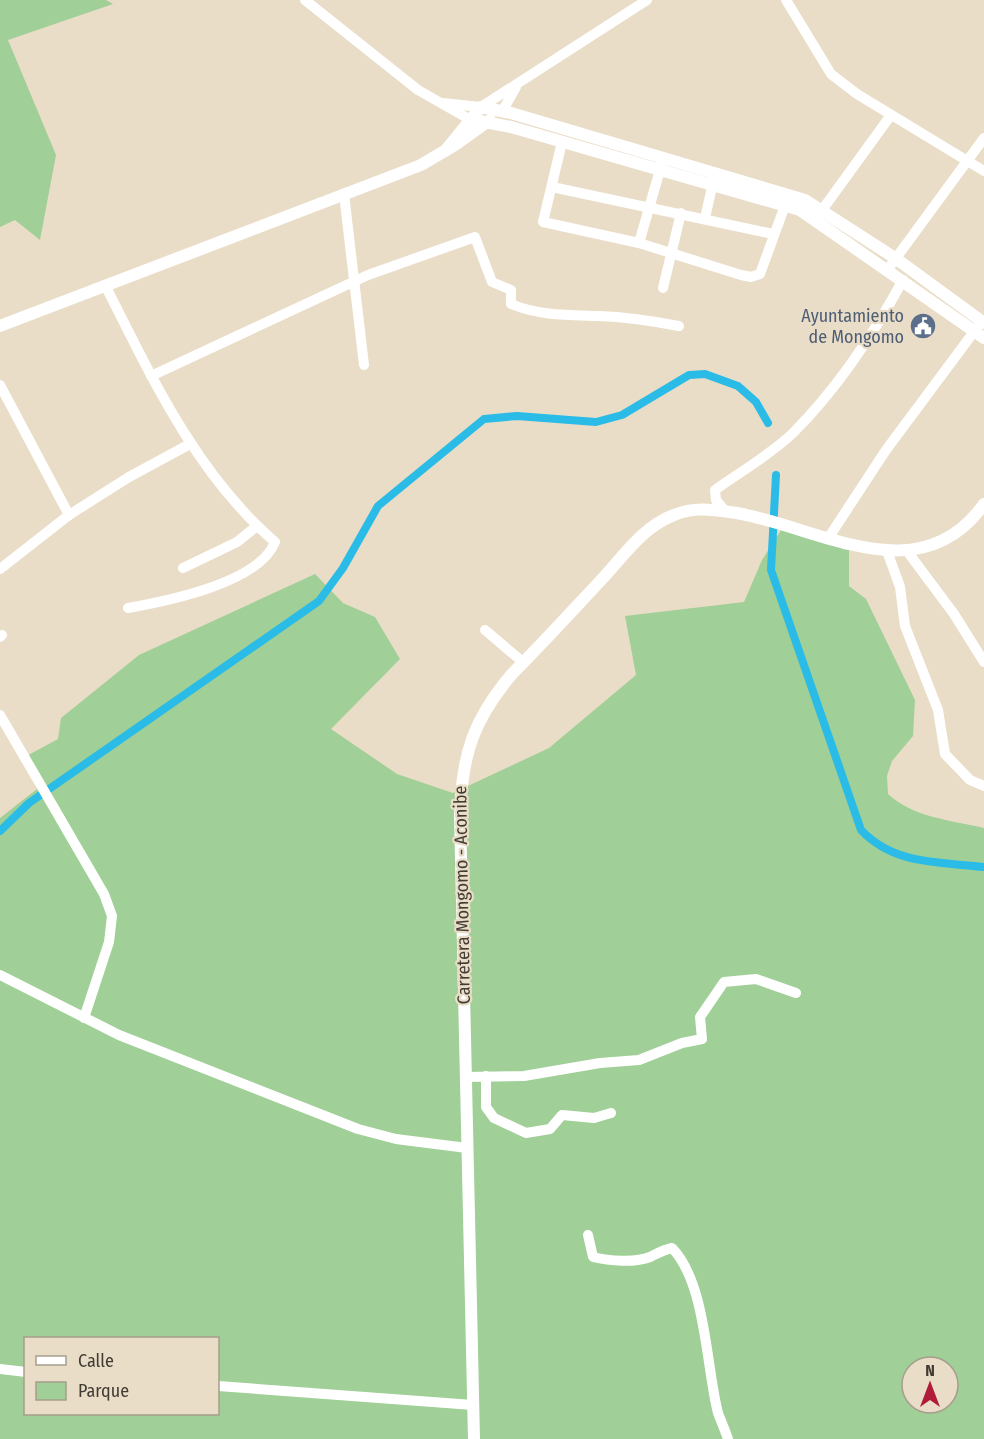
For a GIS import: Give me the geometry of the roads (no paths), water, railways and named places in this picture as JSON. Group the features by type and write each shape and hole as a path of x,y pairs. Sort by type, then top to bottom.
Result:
{"main road":[{"path":"445,152 469,119 481,107 503,110 664,156 714,178"},
{"path":"0,326 421,165 445,152 503,110"},
{"path":"469,119 511,127 660,170 714,178 787,199 895,258 982,326"},
{"path":"818,214 903,280 982,326"},
{"name":"Carretera Mongomo - Aconibe","path":"474,1439 460,878 461,776 479,720 492,697 638,540 661,520 693,509 725,511 763,518 849,545 887,551 908,551 931,546 950,538 970,524 984,504"}],"street":[{"path":"305,0 418,90 469,119"},
{"path":"442,103 481,107 647,0"},
{"path":"786,0 831,74 857,94 984,171"},
{"path":"503,110 520,82"},
{"path":"818,214 891,115"},
{"path":"888,269 984,138"},
{"path":"562,142 543,222 639,243 751,277 760,274 787,199"},
{"path":"639,243 664,156"},
{"path":"705,218 714,178"},
{"path":"552,187 773,234"},
{"path":"344,194 363,365"},
{"path":"663,288 681,213"},
{"path":"151,376 355,282 475,237 492,282 511,290 511,304 524,309 563,316 649,320 679,326"},
{"path":"725,511 716,500 715,490 791,435 820,404 883,317 903,280"},
{"path":"105,285 151,376 190,444 257,526 275,542 272,550 260,561 217,586 184,597 128,608"},
{"path":"829,537 886,450 982,326"},
{"path":"0,385 69,515"},
{"path":"0,569 69,515 129,477 190,444"},
{"path":"183,568 237,542 257,526"},
{"path":"887,551 900,587 906,626 938,710 945,754 970,780 984,786"},
{"path":"908,551 954,614 984,662"},
{"path":"486,630 524,663"},
{"path":"0,715 104,894 112,916 109,942 84,1017"},
{"path":"0,975 119,1035 358,1130 396,1139 467,1148"},
{"path":"465,1077 524,1076 600,1063 639,1060 682,1043 702,1039 700,1017 724,982 756,979 796,993"},
{"path":"486,1076 486,1107 489,1114 519,1132 550,1129 562,1115 594,1118 611,1113"},
{"path":"588,1235 593,1257 607,1260 636,1259 650,1257 657,1251 672,1248 682,1259 700,1314 718,1412 728,1439"},
{"path":"0,1369 24,1372"},
{"path":"219,1386 473,1405"}],"waterway":[{"path":"0,831 29,803 319,601 343,568 378,506 484,419 517,416 596,422 622,415 689,375 705,374 738,386 756,402 768,423"},
{"path":"776,475 771,570 861,830 888,850 903,856 918,860 984,867"}],"place":[{"name":"Ayuntamiento de Mongomo","path":"923,326"}]}
